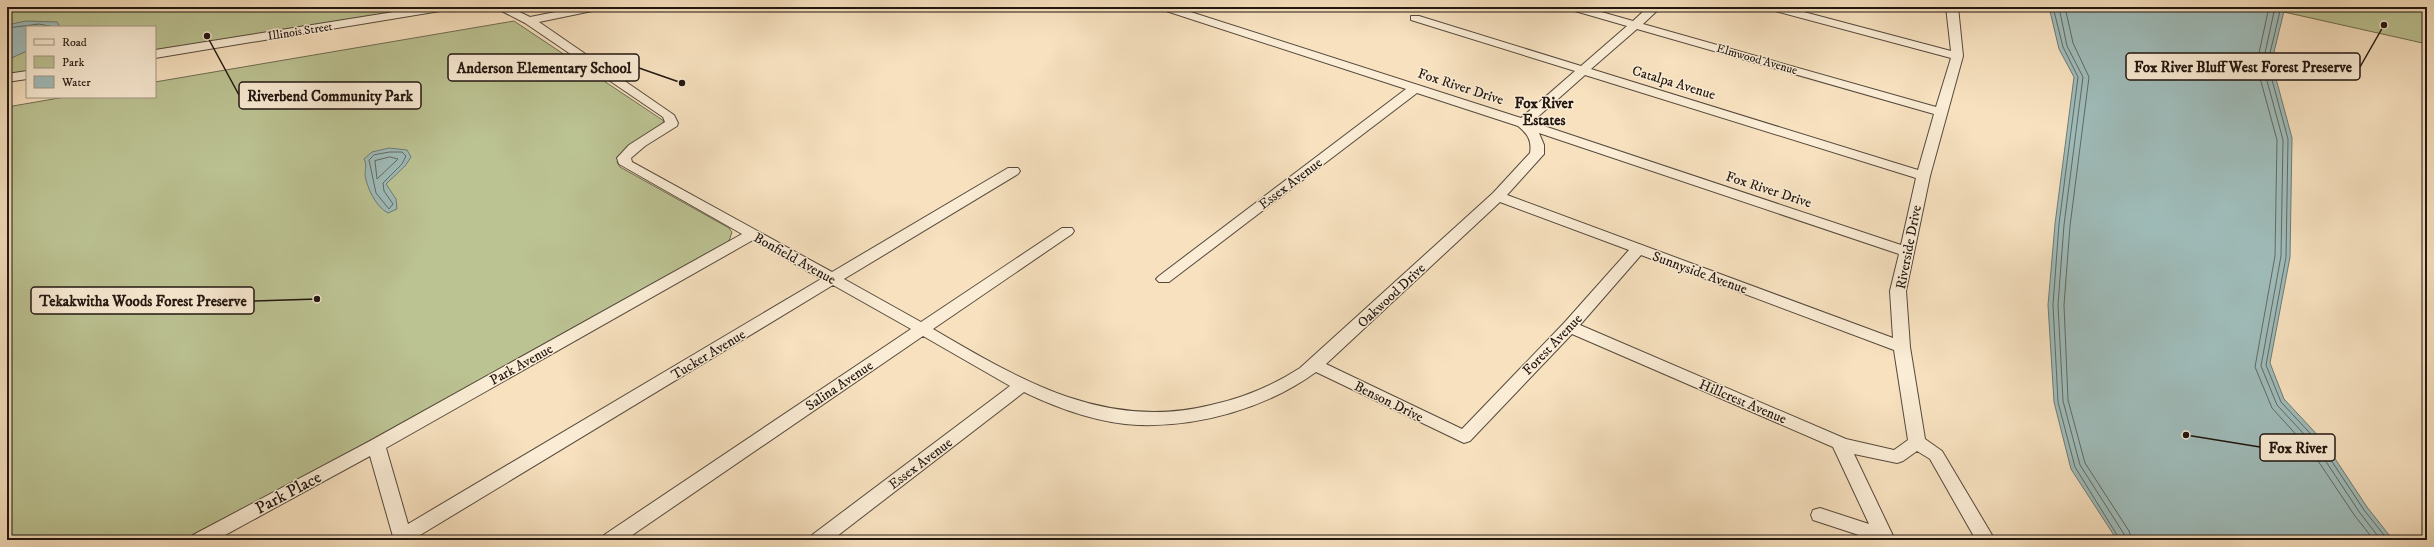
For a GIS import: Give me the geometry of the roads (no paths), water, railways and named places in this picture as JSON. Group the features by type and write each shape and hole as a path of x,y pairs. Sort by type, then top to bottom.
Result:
{"street":[{"name":"Illinois Street","path":"156,54 446,7"},
{"path":"500,7 529,21 597,7"},
{"name":"Fox River Drive","path":"1164,7 1524,123 1907,252"},
{"name":"Elmwood Avenue","path":"1572,7 1942,112"},
{"path":"1524,123 1655,7"},
{"path":"1772,7 1957,56"},
{"name":"Riverside Drive","path":"1917,442 1902,347 1898,291 1923,176 1957,56 1952,7"},
{"name":"Catalpa Avenue","path":"1415,18 1584,69 1923,176"},
{"name":"Bonfield Avenue","path":"529,21 668,115 672,123 629,151 624,158 626,164 923,328 1021,386"},
{"path":"7,78 26,75"},
{"name":"Essex Avenue","path":"1164,279 1416,88"},
{"name":"Oakwood Drive","path":"1021,386 1058,403 1106,416 1128,419 1169,420 1217,412 1257,399 1293,382 1315,365 1498,196 1537,154 1538,145 1536,137 1524,123"},
{"name":"Tucker Avenue","path":"403,538 1012,171"},
{"name":"Sunnyside Avenue","path":"1498,196 1902,347"},
{"name":"Salina Avenue","path":"611,540 1067,231"},
{"name":"Park Avenue","path":"376,445 753,234"},
{"name":"Forest Avenue","path":"1464,437 1570,327 1638,249"},
{"name":"Hillcrest Avenue","path":"1570,327 1840,443 1864,451 1898,457 1917,442"},
{"name":"Benson Drive","path":"1315,365 1464,437"},
{"name":"Essex Avenue","path":"819,540 1021,386"},
{"path":"1917,442 1936,455 1986,540"},
{"path":"1840,443 1885,538"},
{"path":"376,445 403,538"},
{"name":"Park Place","path":"200,540 376,445"},
{"path":"1820,515 1885,538"}],"water":[{"path":"2049,7 2285,7 2274,52 2275,75 2292,138 2290,257 2270,363 2284,399 2324,442 2367,507 2393,540 2117,540 2071,469 2054,402 2048,305 2055,224 2074,77 2059,49"},
{"path":"26,21 57,22 59,26 26,26 26,51 7,60 7,25"},
{"path":"389,148 407,150 411,157 405,166 386,184 396,199 397,209 388,213 376,202 370,191 365,175 366,165 364,159 372,152"}],"place":[{"name":"Fox River Bluff West Forest Preserve","path":"2384,25"},
{"name":"Riverbend Community Park","path":"207,36"},
{"name":"Anderson Elementary School","path":"682,83"},
{"name":"Tekakwitha Woods Forest Preserve","path":"317,299"},
{"name":"Fox River","path":"2186,435"}],"district":[{"name":"Fox River Estates","path":"1544,112"}]}
